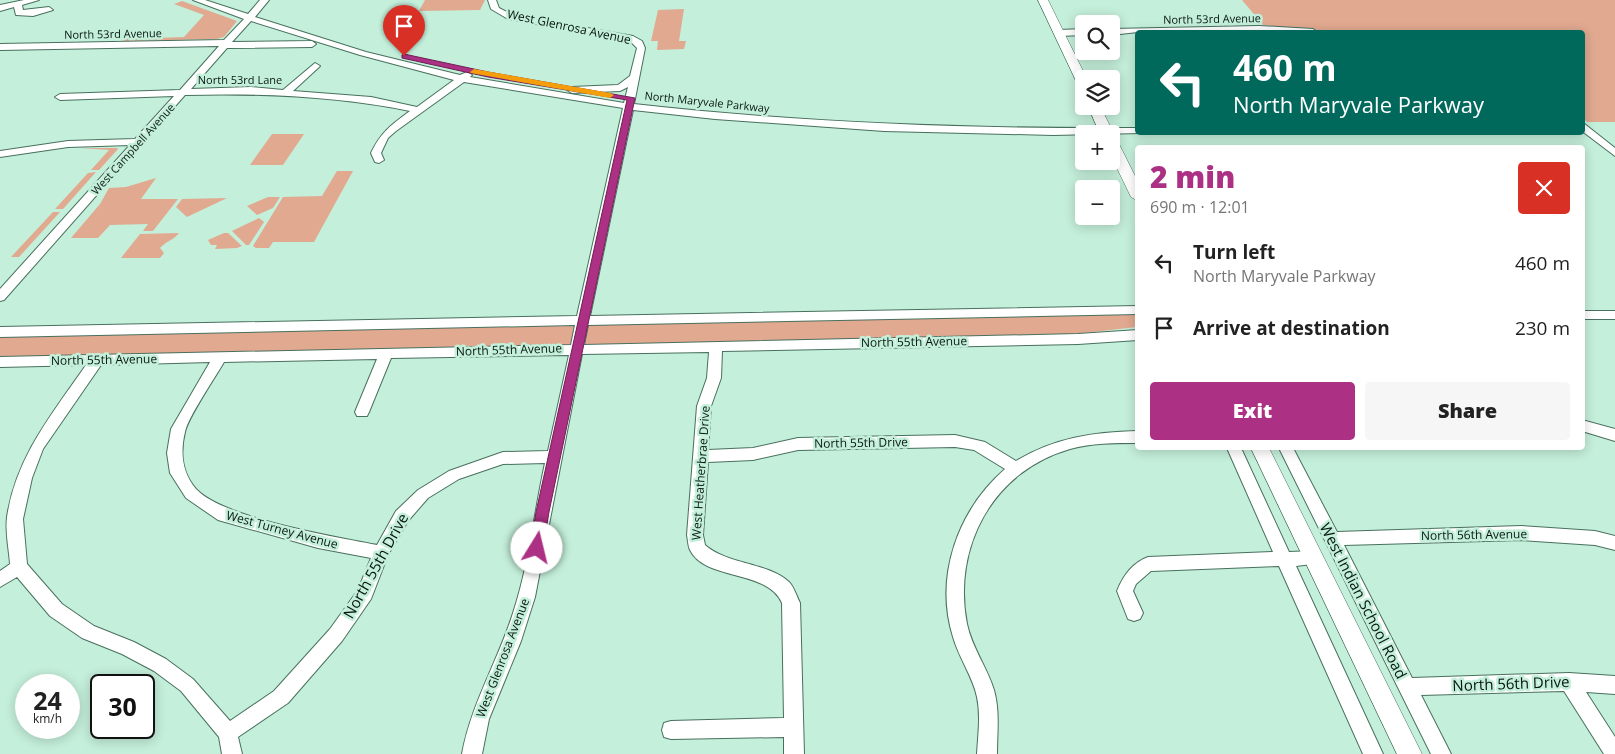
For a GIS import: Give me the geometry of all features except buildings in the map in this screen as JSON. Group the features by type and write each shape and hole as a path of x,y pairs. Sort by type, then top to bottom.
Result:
{"main road":[{"path":"1043,0 1077,70"},
{"path":"1120,160 1135,191"},
{"name":"West Indian School Road","path":"1261,450 1410,754"}],"street":[{"path":"0,8 35,0"},
{"name":"North Maryvale Parkway","path":"198,0 404,56 630,102 801,116 988,123 1075,130"},
{"name":"North Maryvale Parkway","path":"217,0 228,1 304,37 326,44 463,78 776,122 932,130 1075,132"},
{"name":"West Campbell Avenue","path":"0,297 264,0"},
{"name":"West Glenrosa Avenue","path":"472,754 473,741 489,688 518,627 531,584 542,512 641,48 639,43 633,39 511,17 495,9 492,0"},
{"path":"18,5 20,13 49,10"},
{"name":"North 53rd Avenue","path":"1210,30 1277,30"},
{"name":"North 53rd Avenue","path":"282,44 316,32"},
{"path":"1059,33 1075,32"},
{"name":"North 53rd Avenue","path":"1120,32 1135,32"},
{"name":"North 53rd Avenue","path":"0,47 326,44"},
{"path":"286,92 315,66"},
{"path":"379,160 376,153 384,138 418,110 472,71"},
{"path":"572,90 615,88 625,85 636,76"},
{"name":"North 53rd Lane","path":"60,96 240,90 286,92 371,100 418,110"},
{"path":"932,130 983,127 988,126 988,123"},
{"name":"North Maryvale Parkway","path":"1120,128 1135,123"},
{"path":"1585,127 1615,153"},
{"name":"North Maryvale Parkway","path":"1120,132 1135,131"},
{"path":"0,154 68,144 138,142"},
{"path":"0,332 1135,310"},
{"path":"1585,315 1615,315"},
{"name":"North 55th Avenue","path":"0,362 716,345 1078,339 1135,335"},
{"name":"West Heatherbrae Drive","path":"716,345 714,378 704,406 695,535 697,548 710,558 768,578 784,588 790,603 794,754"},
{"path":"362,412 386,354"},
{"name":"West Turney Avenue","path":"220,357 178,429 174,453 178,473 191,494 218,513 318,541 381,553"},
{"path":"97,360 37,447 24,478 15,519 19,567 56,610 88,632 160,665 187,685 228,733 232,754"},
{"path":"1585,426 1615,435"},
{"path":"987,754 991,718 984,688 960,634 955,586 957,559 963,537 975,512 999,482 1015,468 1065,445 1100,438 1135,437"},
{"name":"North 55th Drive","path":"700,456 753,454 798,444 955,441 981,446 1015,468"},
{"path":"1235,450 1373,754"},
{"name":"West Indian School Road","path":"1287,450 1441,754"},
{"name":"North 55th Drive","path":"228,733 281,697 336,635 365,594 381,553 402,516 423,494 454,475 503,458 554,456"},
{"name":"North 56th Avenue","path":"1331,539 1521,533 1595,538 1615,543"},
{"path":"1134,613 1125,591 1130,579 1148,564 1314,558"},
{"path":"0,580 19,567"},
{"path":"1569,682 1615,754"},
{"name":"North 56th Drive","path":"1408,687 1569,682 1615,685"},
{"path":"672,730 794,727"}],"shaded area":[{"path":"425,0 485,0 480,10 419,11"},
{"path":"1242,0 1615,0 1615,122 1587,122 1585,120 1585,30 1314,30 1263,25"},
{"path":"182,1 237,21 224,37 217,39 123,41 125,39 184,37 204,15 174,4"},
{"path":"684,9 679,41 686,41 684,49 657,50 658,41 651,41 658,10"},
{"path":"272,134 304,134 283,165 250,165"},
{"path":"81,148 118,149 99,170 91,170 109,150"},
{"path":"337,171 353,171 314,242 273,242 269,248 256,248 253,246 283,197 322,196"},
{"path":"96,172 63,209 55,209 88,173"},
{"path":"156,178 141,199 178,199 153,231 143,231 148,224 110,225 98,238 71,238 100,204 109,188 126,187"},
{"path":"268,197 280,197 273,208 257,215 247,206"},
{"path":"227,198 187,217 176,207 182,199"},
{"path":"53,212 60,212 19,257 11,257"},
{"path":"259,218 264,222 249,245 246,245 232,231"},
{"path":"179,233 160,248 164,253 160,258 121,258 140,234"},
{"path":"228,233 242,246 215,249 217,245 211,245 208,240"},
{"path":"1088,313 1135,315 1135,327 1075,334 0,357 0,335"}],"slow traffic":[{"path":"474,72 610,95"}],"route":[{"path":"404,56 572,90 631,98 542,512 537,548"}]}
